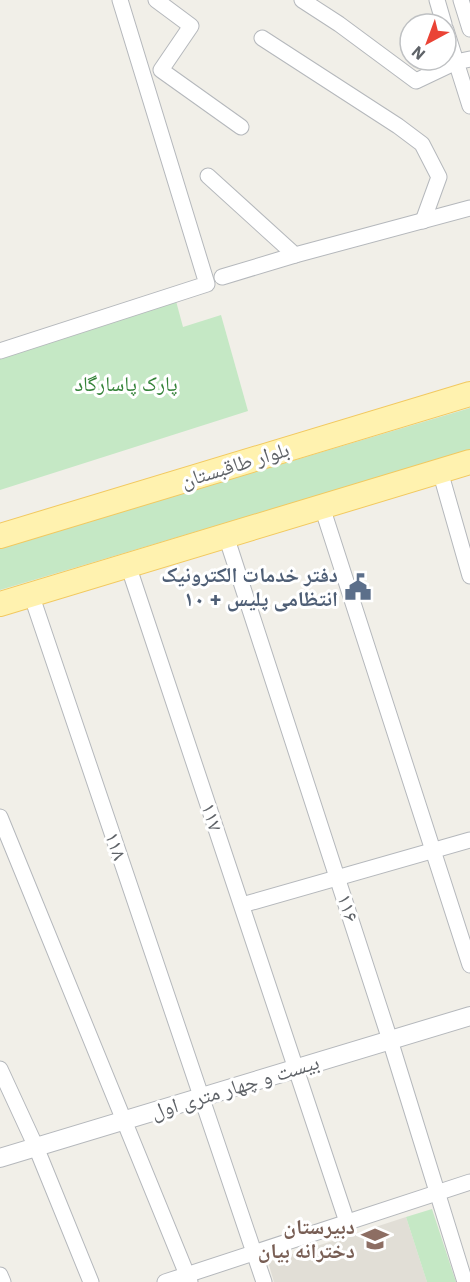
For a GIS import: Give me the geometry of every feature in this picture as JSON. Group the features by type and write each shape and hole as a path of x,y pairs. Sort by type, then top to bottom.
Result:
{"main road":[{"name":"بلوار طاقبستان","path":"0,536 470,394"},
{"path":"0,604 470,462"}],"street":[{"path":"0,351 207,284 120,0"},
{"path":"156,0 191,26 161,70 242,127"},
{"path":"302,0 339,24 416,81 463,60 470,106"},
{"path":"461,0 470,29"},
{"path":"262,38 422,144 439,177 423,221"},
{"path":"208,176 295,255"},
{"path":"222,278 295,255 470,208"},
{"path":"440,471 470,576"},
{"path":"322,507 470,965"},
{"name":"۱۱۶","path":"226,536 390,1040 465,1282"},
{"name":"۱۱۷","path":"128,565 347,1222"},
{"name":"۱۱۸","path":"31,594 264,1282"},
{"path":"0,817 189,1278"},
{"path":"242,905 470,840"},
{"name":"بیست و چهار متری اول","path":"0,1158 470,1016"},
{"path":"0,1069 36,1147 91,1282"},
{"path":"165,1282 189,1278 254,1252 470,1182"},
{"path":"0,1275 3,1282"}],"shaded area":[{"name":"دبیرستان دخترانه بیان","path":"406,1217 427,1282 274,1282 268,1262"}],"green space":[{"name":"پارک پاسارگاد","path":"176,301 183,327 221,315 248,411 0,490 0,359"},
{"path":"470,408 470,450 0,590 0,548"},
{"path":"432,1209 456,1282 427,1282 406,1217"}],"place":[{"name":"دفتر خدمات الکترونیک انتظامی پلیس + ۱۰","path":"358,587"},
{"name":"دبیرستان دخترانه بیان","path":"375,1239"}]}
